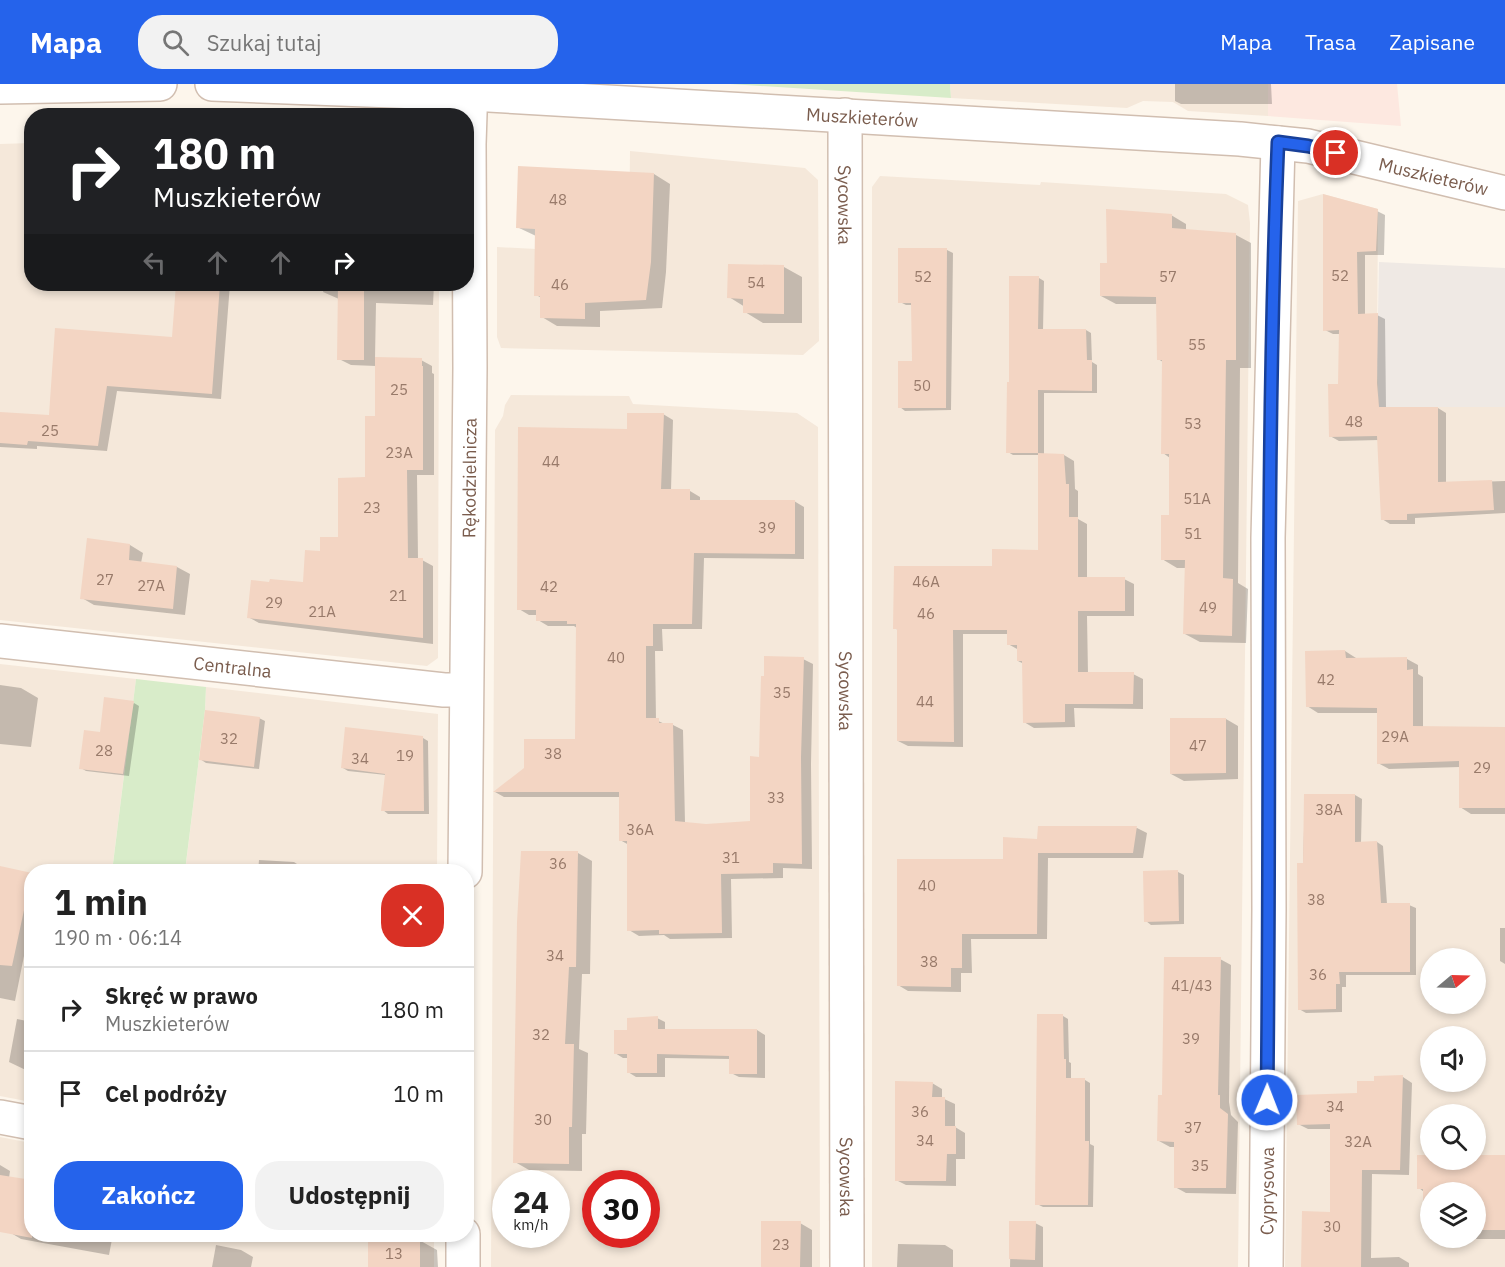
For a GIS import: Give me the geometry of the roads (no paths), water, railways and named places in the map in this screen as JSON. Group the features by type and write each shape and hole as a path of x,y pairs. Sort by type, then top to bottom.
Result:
{"street":[{"path":"0,87 160,84"},
{"name":"Muszkieterów","path":"212,84 471,89 1278,142 1308,146 1505,193"},
{"name":"Rękodzielnicza","path":"470,108 471,89"},
{"name":"Sycowska","path":"845,115 847,1267"},
{"name":"Cyprysowa","path":"1266,1267 1269,921 1268,538 1278,142"},
{"name":"Rękodzielnicza","path":"465,864 470,291"},
{"name":"Centralna","path":"0,641 466,690"},
{"path":"0,1117 24,1122"},
{"path":"462,1267 463,1242"}]}
